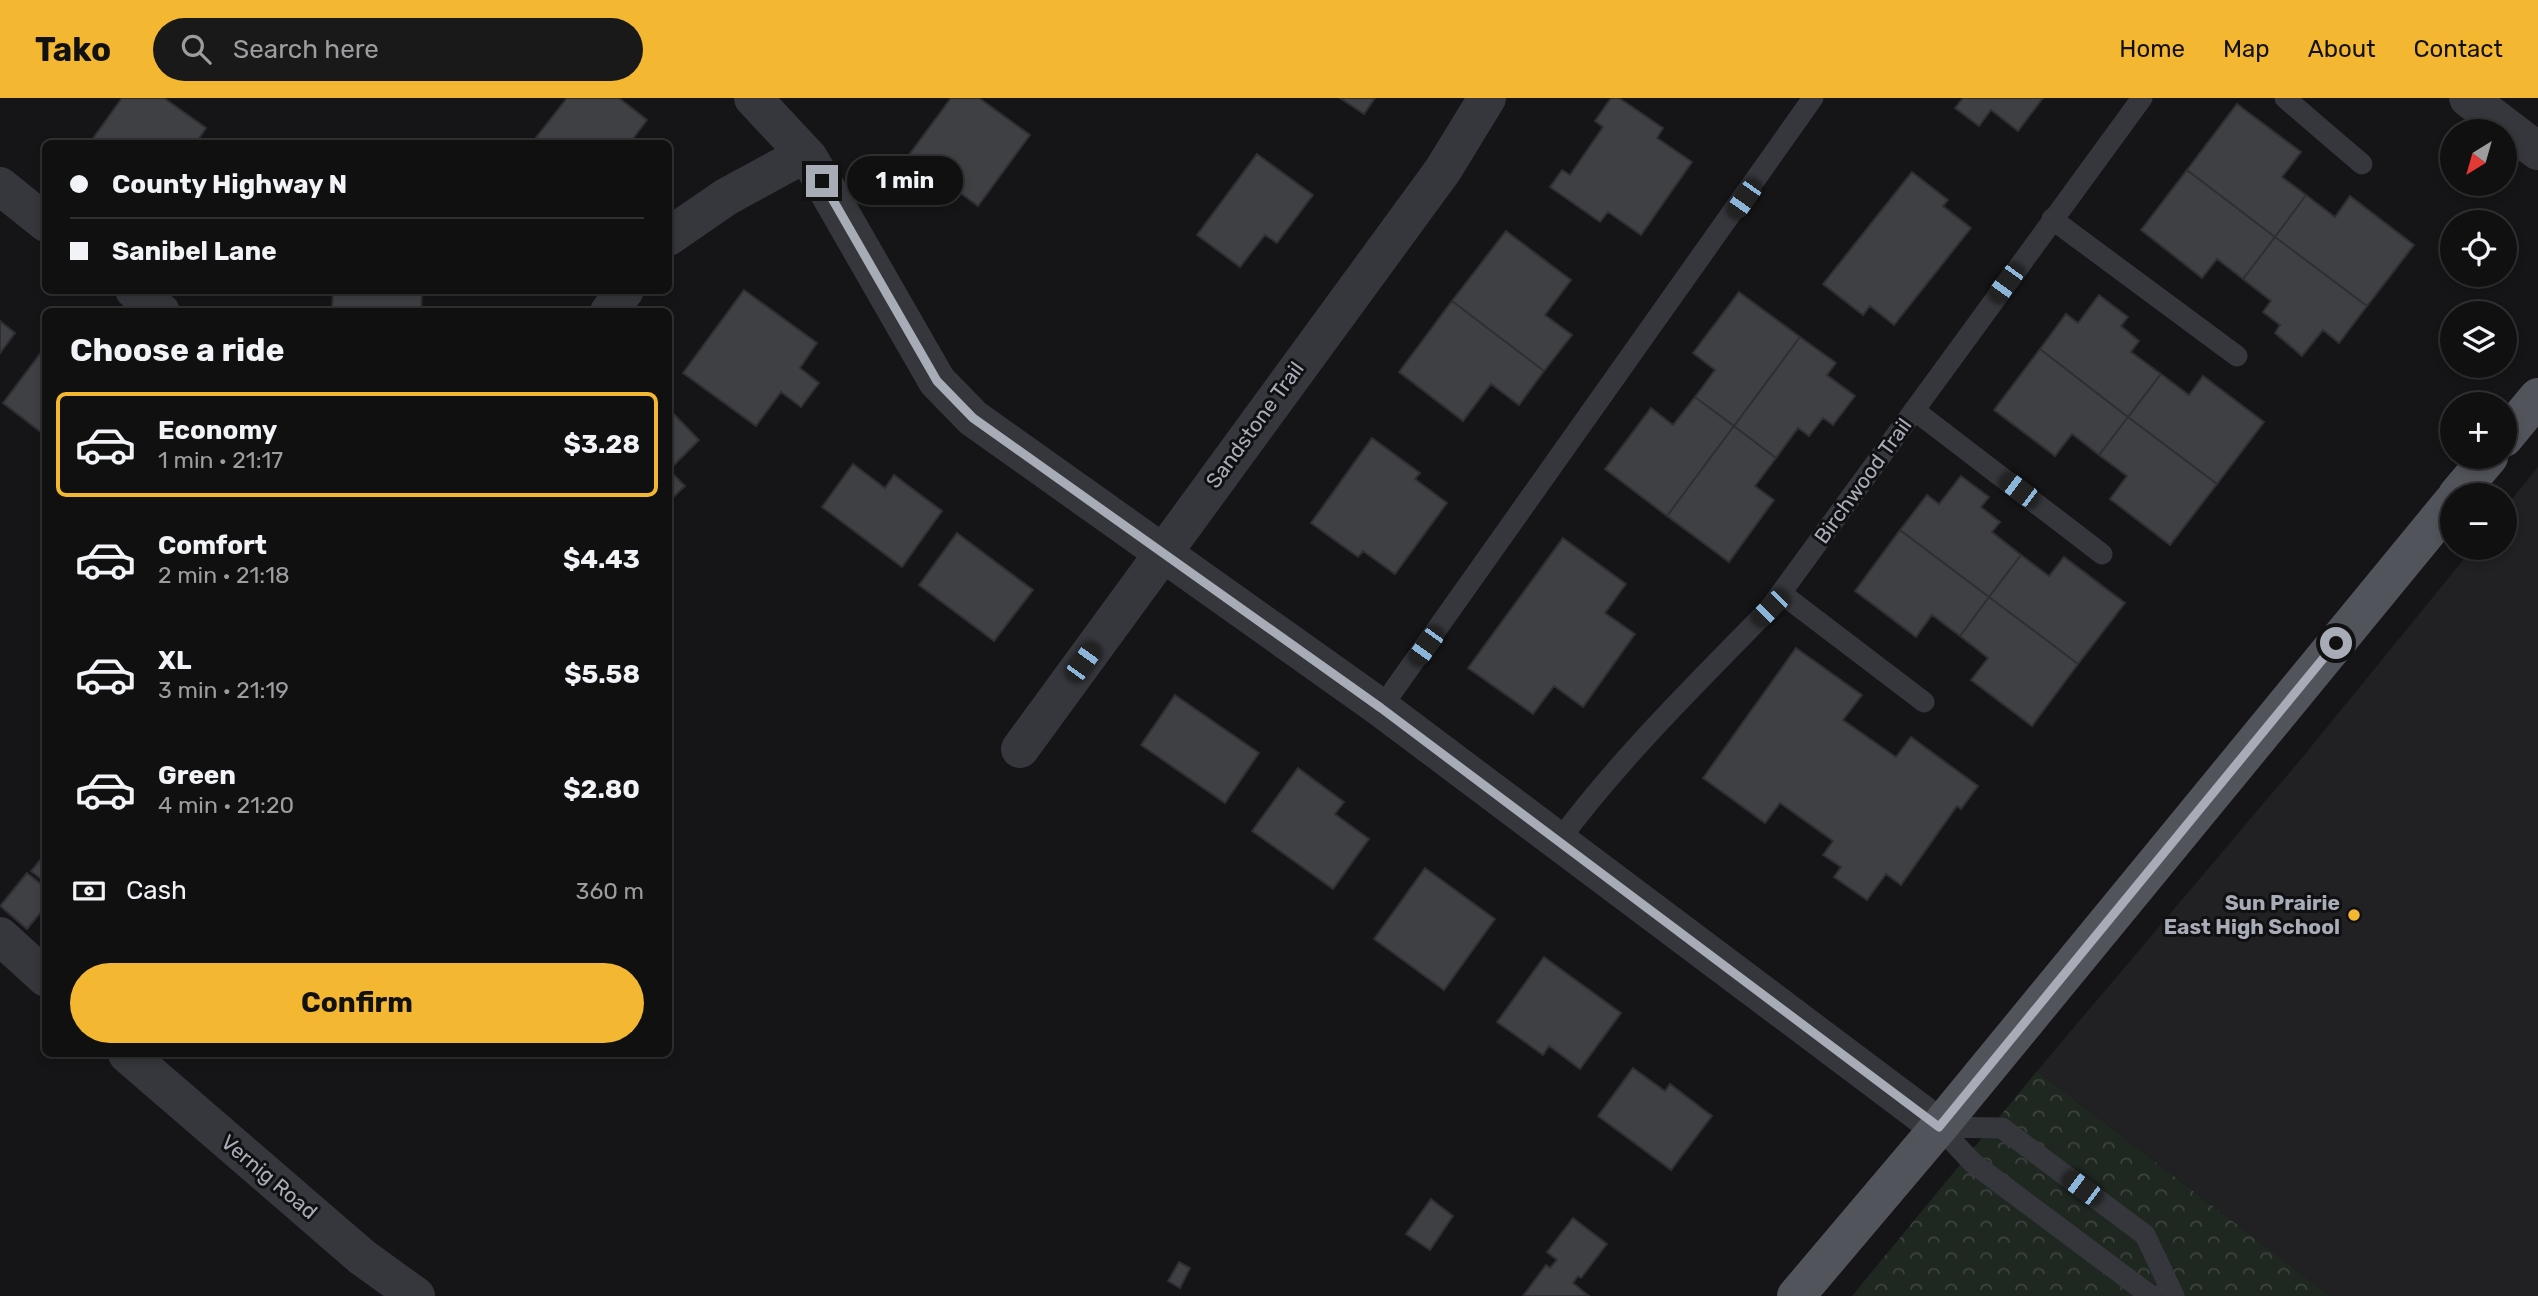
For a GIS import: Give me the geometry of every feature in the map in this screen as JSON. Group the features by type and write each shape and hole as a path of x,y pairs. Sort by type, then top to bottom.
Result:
{"main road":[{"path":"2517,422 2538,397"},
{"path":"2467,483 2479,469"},
{"path":"1796,1296 1939,1127 2440,517"}],"street":[{"path":"753,98 805,154 937,381 973,418 1381,708 1939,1127"},
{"name":"Sandstone Trail","path":"1020,749 1443,170 1487,98"},
{"path":"2468,98 2538,151"},
{"path":"672,234 726,197 805,154"},
{"path":"0,186 42,220"},
{"path":"139,294 156,308"},
{"path":"0,936 42,974"},
{"name":"Vernig Road","path":"130,1057 362,1256 416,1296"}],"lane":[{"path":"1381,708 1813,98"},
{"name":"Birchwood Trail","path":"1558,842 1587,803 1770,608 2141,98"},
{"path":"2285,98 2362,164"},
{"path":"2052,219 2236,356"},
{"path":"1914,410 2102,554"},
{"path":"1781,593 1924,702"},
{"path":"1939,1127 1973,1163 2151,1296"},
{"path":"1939,1127 2002,1128 2145,1235 2174,1296"}],"shaded area":[{"name":"Sun Prairie East High School","path":"2538,467 2538,1296 2330,1296 2037,1071 2301,759 2463,560 2517,560 2517,493"}],"green space":[{"path":"2037,1071 2330,1296 1852,1296"}],"building":[{"path":"122,98 164,98 206,128 198,140 92,140"},
{"path":"567,98 619,98 647,120 632,140 534,140"},
{"path":"951,98 979,98 1030,135 978,206 909,155"},
{"path":"1340,98 1375,98 1364,114"},
{"path":"1611,98 1619,98 1663,128 1657,138 1692,162 1641,235 1608,212 1600,222 1550,187 1562,170 1570,175 1603,127 1595,121"},
{"path":"1963,98 2043,98 2018,131 1991,110 1979,126 1955,108"},
{"path":"2237,104 2301,152 2282,177 2306,195 2275,237 2187,170"},
{"path":"1257,154 1313,195 1277,243 1265,235 1240,267 1197,235"},
{"path":"2187,170 2275,237 2243,279 2217,259 2202,278 2141,230"},
{"path":"1912,172 1948,200 1943,206 1971,228 1894,325 1870,306 1863,315 1823,284"},
{"path":"2306,195 2335,217 2350,196 2414,245 2367,306 2275,237"},
{"path":"1506,231 1571,280 1545,315 1572,335 1544,371 1452,301"},
{"path":"2275,237 2367,306 2339,343 2323,330 2302,356 2275,333 2280,325 2263,312 2271,301 2243,279"},
{"path":"744,290 817,343 800,368 819,383 801,407 781,392 756,426 683,373"},
{"path":"1739,292 1800,337 1734,426 1695,397 1715,370 1693,353"},
{"path":"333,294 422,294 421,308 332,308"},
{"path":"2099,295 2128,317 2121,326 2139,341 2131,352 2161,374 2128,417 2040,349 2066,314 2078,323"},
{"path":"1452,301 1544,371 1519,405 1491,384 1463,421 1399,372"},
{"path":"0,321 15,333 0,353"},
{"path":"1800,337 1836,363 1827,375 1855,396 1833,425 1823,418 1809,436 1798,428 1776,458 1734,426"},
{"path":"2040,349 2128,417 2099,455 2072,434 2055,456 1994,410"},
{"path":"42,351 42,433 3,403"},
{"path":"2161,374 2189,395 2203,376 2264,422 2217,484 2128,417"},
{"path":"1695,397 1734,426 1667,516 1605,469 1651,408 1673,425"},
{"path":"672,412 699,440 672,467"},
{"path":"2128,417 2217,484 2170,545 2110,499 2127,476 2099,455"},
{"path":"1734,426 1776,458 1755,486 1774,500 1729,562 1667,516"},
{"path":"1372,438 1420,473 1415,479 1447,503 1395,574 1363,551 1358,557 1311,523"},
{"path":"853,464 885,488 894,475 942,511 902,567 822,507"},
{"path":"672,473 685,486 672,498"},
{"path":"1961,476 1989,497 1981,507 2000,522 1992,532 2021,555 1989,597 1900,530 1927,495 1939,504"},
{"path":"1900,530 1989,597 1960,636 1932,615 1916,637 1855,591"},
{"path":"957,533 1033,590 994,641 919,585"},
{"path":"1563,538 1626,584 1605,613 1635,634 1583,707 1554,686 1533,714 1468,668"},
{"path":"2021,555 2049,576 2064,557 2125,603 2078,664 1989,597"},
{"path":"1989,597 2078,664 2032,726 1971,680 1988,658 1960,636"},
{"path":"1796,648 1862,695 1843,720 1896,757 1911,737 1978,786 1961,809 1957,806 1901,885 1886,874 1867,900 1834,877 1841,867 1823,855 1833,841 1780,803 1765,823 1703,778"},
{"path":"1175,695 1259,753 1225,803 1141,745"},
{"path":"1298,768 1344,802 1335,814 1369,839 1333,889 1252,831"},
{"path":"42,858 42,880 31,871"},
{"path":"1425,868 1495,919 1444,990 1374,939"},
{"path":"27,873 42,885 42,911 27,929 0,906"},
{"path":"1544,957 1621,1013 1580,1069 1549,1046 1543,1055 1497,1022"},
{"path":"1633,1068 1665,1091 1670,1084 1712,1116 1671,1170 1598,1116"},
{"path":"1431,1199 1453,1216 1430,1250 1406,1234"},
{"path":"1573,1218 1607,1244 1581,1278 1578,1276 1573,1283 1589,1296 1523,1296 1546,1265 1550,1268 1557,1260 1547,1252"},
{"path":"1179,1262 1190,1268 1180,1288 1168,1281"}],"place":[{"name":"Sun Prairie East High School","path":"2354,915"}],"route":[{"path":"822,181 937,381 973,418 1381,708 1939,1127 2336,643"}]}
